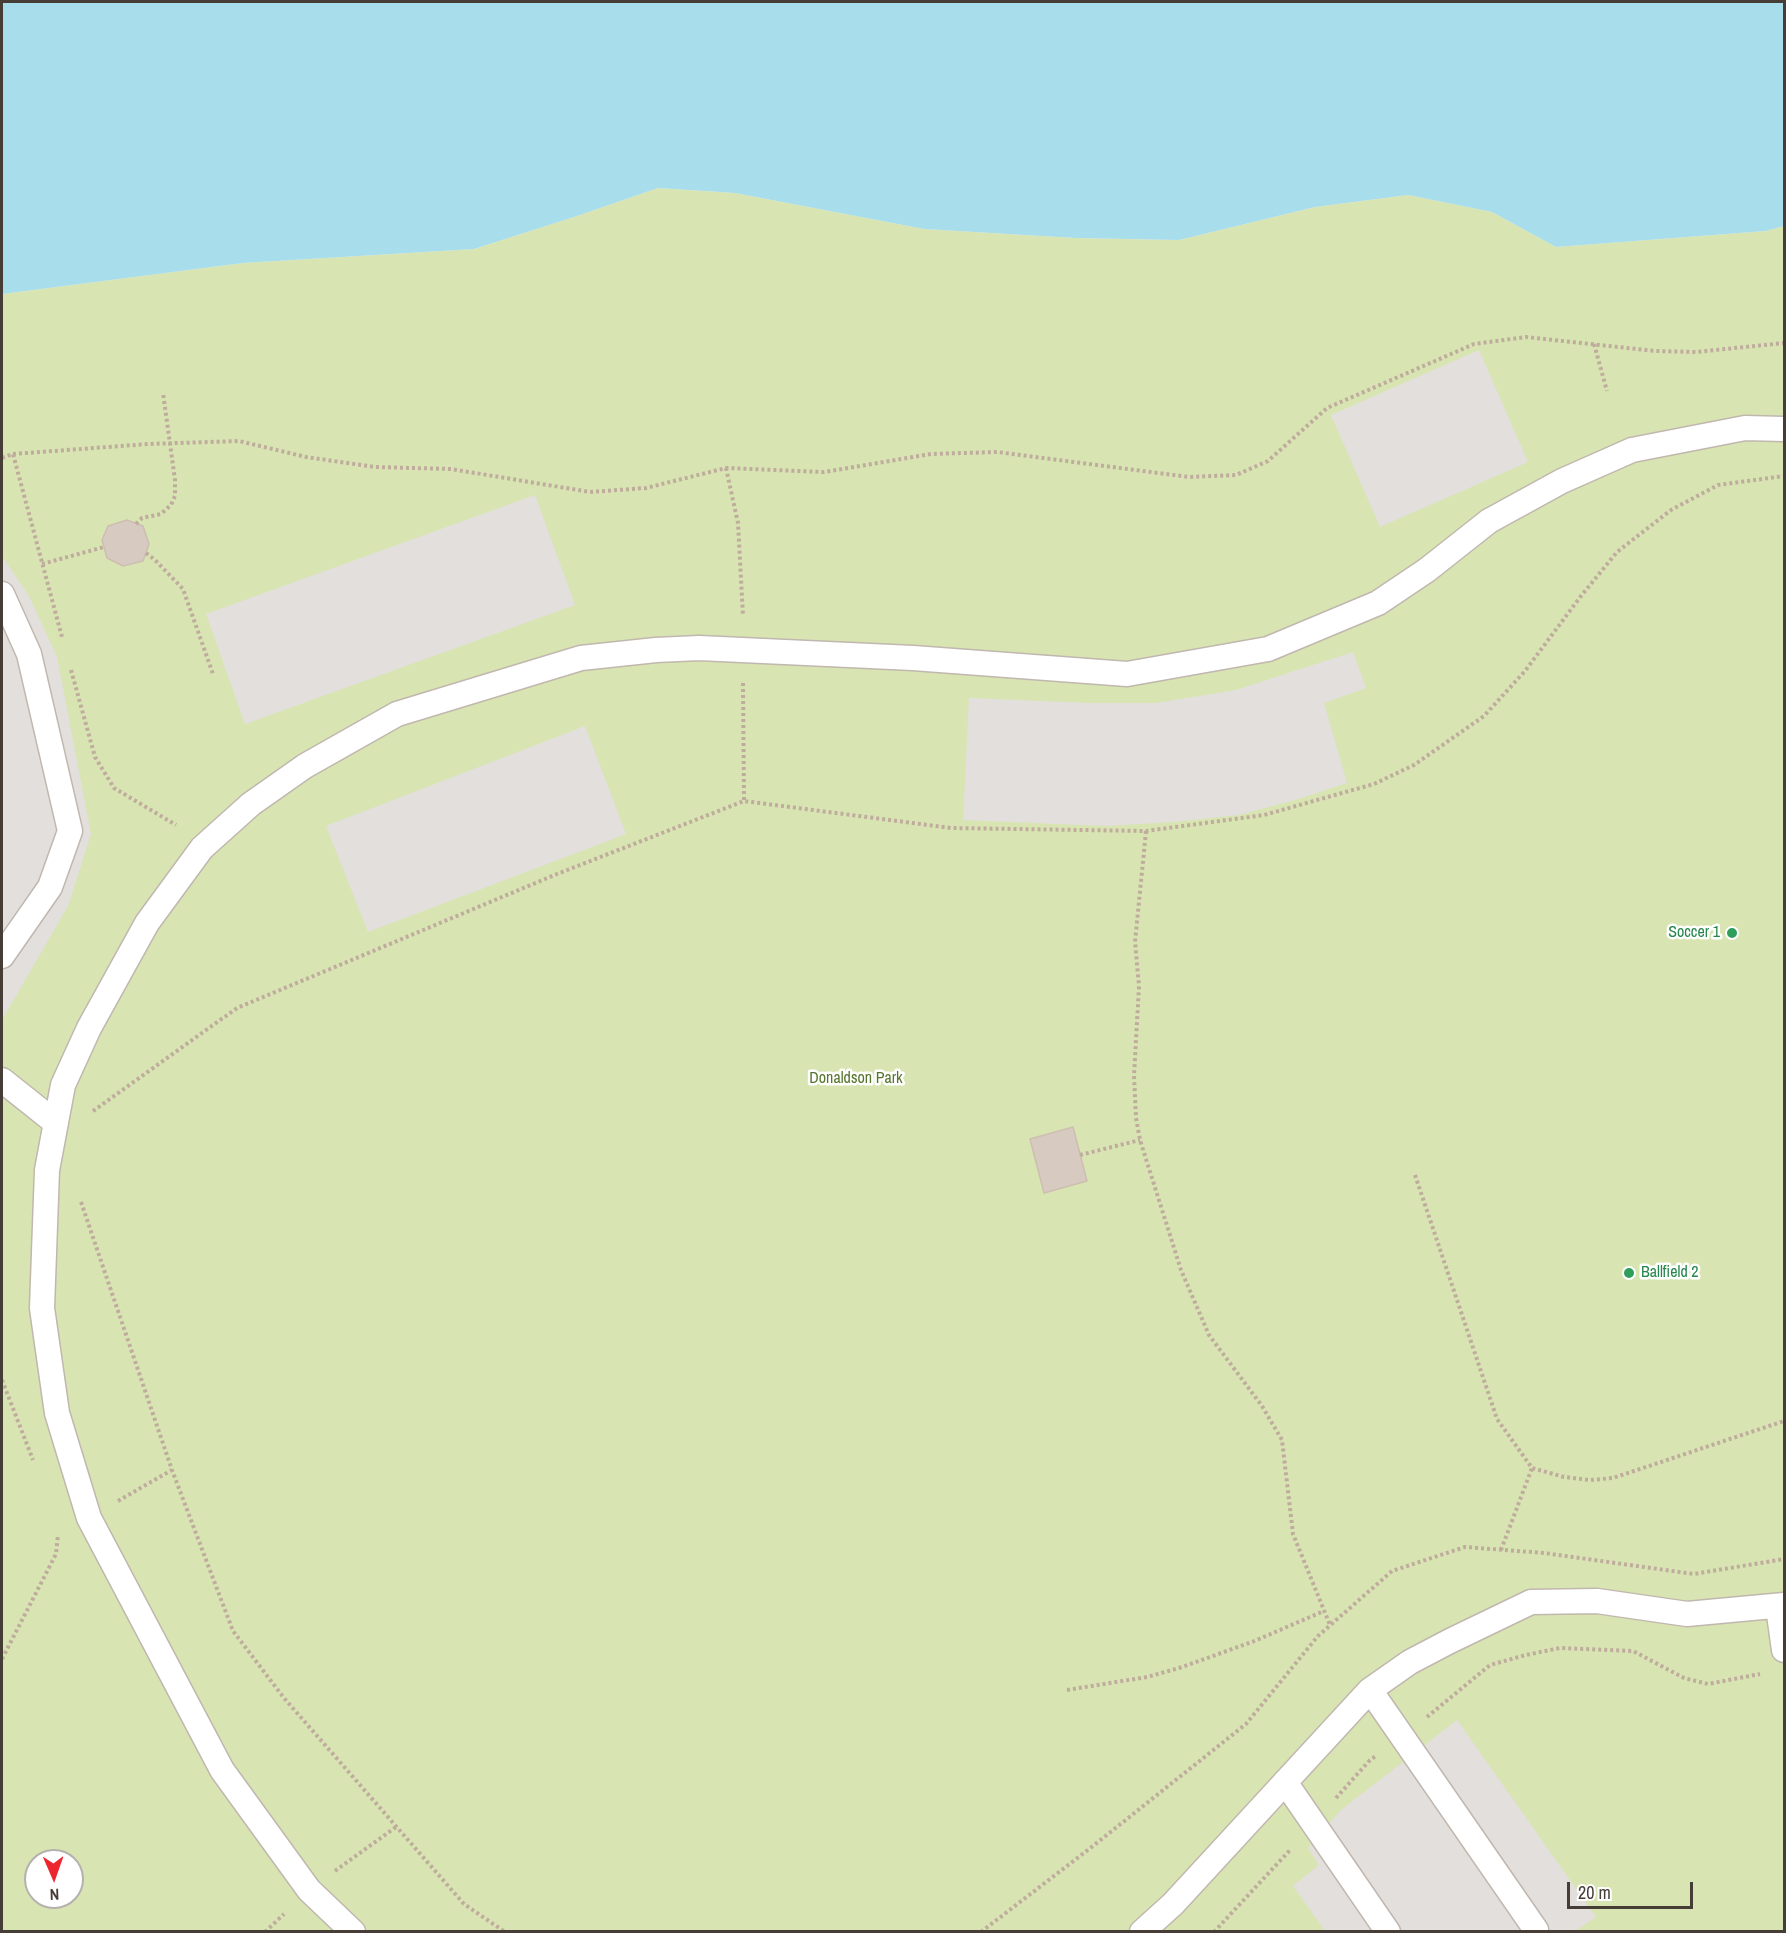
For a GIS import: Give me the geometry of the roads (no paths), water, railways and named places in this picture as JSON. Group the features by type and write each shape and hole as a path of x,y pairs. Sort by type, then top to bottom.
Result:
{"lane":[{"path":"353,1932 309,1890 222,1770 89,1518 57,1413 42,1308 47,1170 63,1085 89,1028 147,923 208,842 251,804 305,766 398,714 581,658 699,648 914,658 1127,674 1268,649 1378,603 1427,570 1489,520 1562,481 1632,450 1745,428 1785,429"},
{"path":"2,594 29,654 70,831 50,887 2,956"},
{"path":"2,1080 56,1123"},
{"path":"1142,1932 1173,1904 1370,1690 1410,1662 1531,1602 1597,1601 1687,1614 1781,1606 1785,1650"},
{"path":"1370,1690 1536,1930 1535,1932"},
{"path":"1285,1782 1388,1932"}],"water":[{"path":"2,2 1784,2 1784,226 1766,231 1556,247 1492,212 1408,195 1315,207 1179,240 1076,238 924,229 735,193 658,188 474,249 243,263 2,294"}],"place":[{"name":"Soccer 1","path":"1732,933"},
{"name":"Ballfield 2","path":"1629,1273"}],"park label":[{"name":"Donaldson Park","path":"856,1079"}]}
